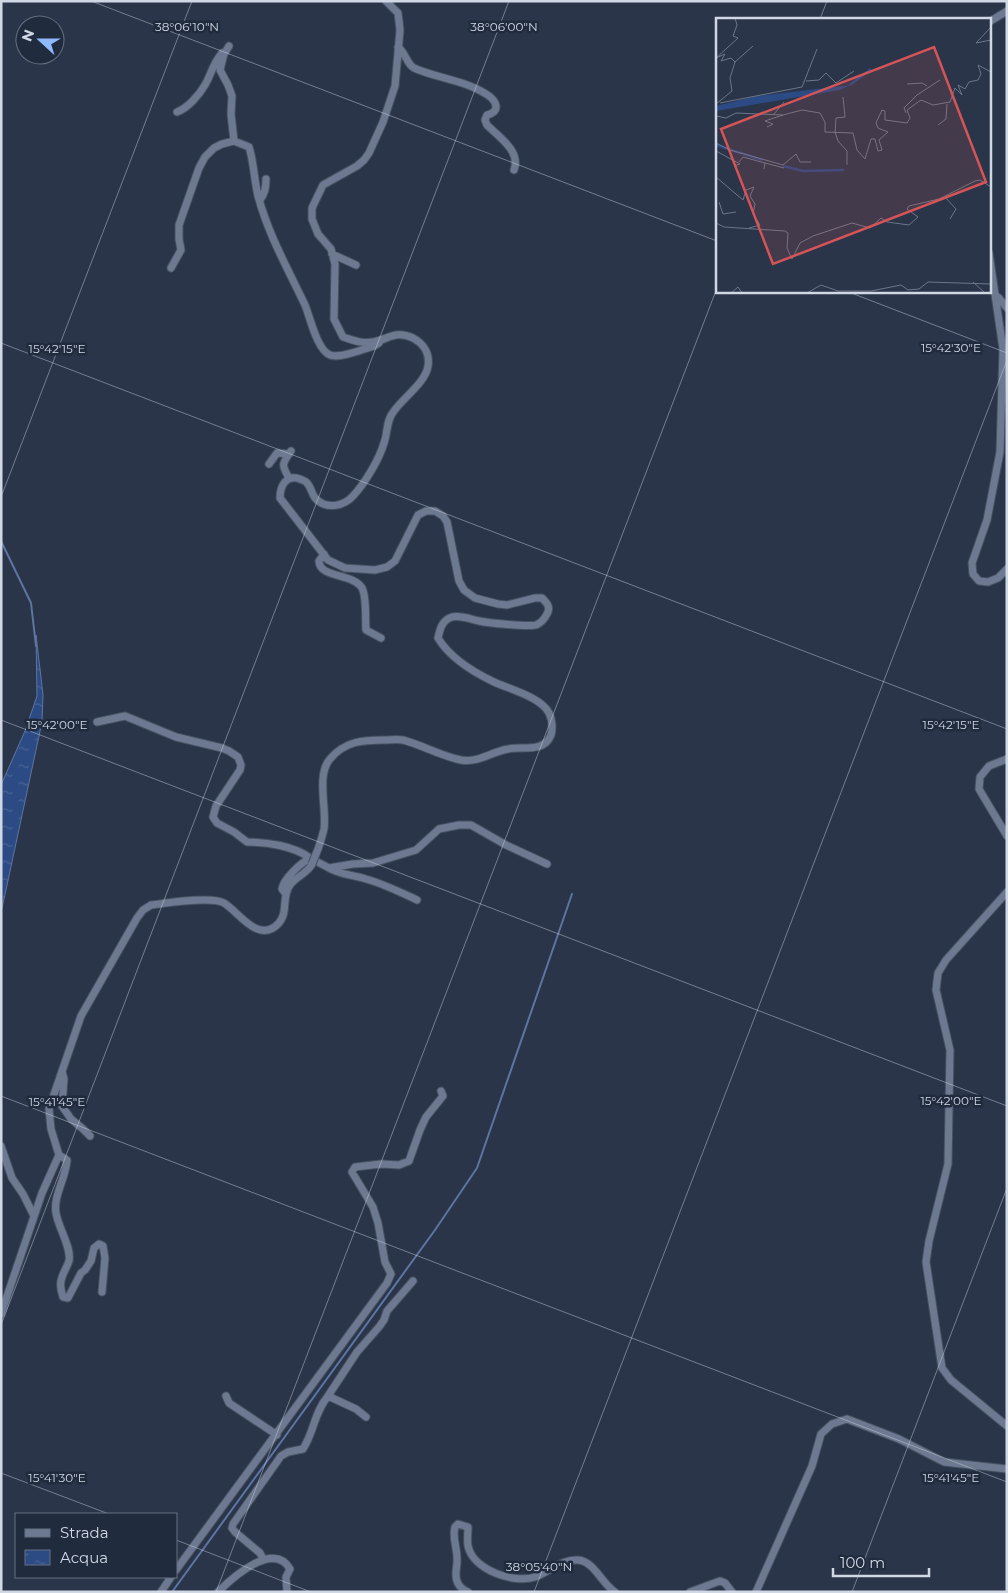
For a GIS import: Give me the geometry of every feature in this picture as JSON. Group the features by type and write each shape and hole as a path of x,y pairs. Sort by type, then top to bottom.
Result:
{"street":[{"path":"102,1292 105,1258 103,1246 99,1244 94,1248 91,1261 81,1273 68,1298 63,1297 60,1287 61,1277 69,1261 68,1251 56,1215 55,1203 67,1160 59,1155 51,1129 49,1108 80,1016 143,910 156,905 211,900 223,903 248,924 261,930 269,930 277,926 282,920 285,909 285,893 291,883 309,869 324,828 324,779 328,760 346,745 355,741 401,740 461,760 478,760 507,749 541,746 549,740 552,730 549,712 543,704 492,681 461,662 444,647 438,638 444,621 453,617 494,623 536,625 544,619 549,611 548,604 542,598 507,605 474,598 464,590 459,581 447,522 443,516 435,511 418,515 395,561 386,567 375,570 345,568 332,562 324,554 280,498 280,490 284,482 289,478 296,478 307,483 316,500 324,504 339,505 348,502 375,464 384,443 388,421 393,411 425,376 428,367 428,356 424,346 414,339 401,334 372,342 358,342 343,337 334,319 335,264 331,249 318,234 312,219 312,208 323,185 357,166 369,153 383,122 394,86 400,30 398,13 386,1"},
{"path":"990,21 1007,11"},
{"path":"177,112 188,106 205,85 215,62 229,46 221,62 220,70 232,96 231,114 234,141"},
{"path":"398,47 409,66 485,93 495,103 497,106 496,110 494,113 487,115 485,120 487,125 513,152 516,159 514,170"},
{"path":"172,268 181,250 179,225 198,168 214,148 234,141 248,147 252,157 260,200 270,231 279,254 306,306 322,348 327,354 337,356 374,346 392,336"},
{"path":"260,200 266,189 266,179"},
{"path":"332,254 356,266"},
{"path":"990,259 1003,349 1000,452 987,520 972,563 973,574 978,581 988,582 998,578 1007,570"},
{"path":"996,296 1000,298 1007,308"},
{"path":"269,464 276,453 290,452 283,462 283,469 289,478"},
{"path":"324,554 318,561 323,570 358,582 364,591 366,630 381,638"},
{"path":"97,722 125,716 176,737 229,751 238,757 241,765 240,770 216,806 213,817 218,823 247,842 265,842 302,851 336,872 383,884 417,900"},
{"path":"1007,759 989,766 980,777 979,789 1007,836"},
{"path":"329,868 373,863 416,850 439,829 459,825 471,826 547,864"},
{"path":"1007,892 946,960 938,973 936,990 950,1050 948,1164 929,1241 926,1262 942,1368 951,1380 1007,1426"},
{"path":"62,1071 64,1079 62,1106 71,1119 90,1136"},
{"path":"178,1567 387,1283 391,1274 384,1262 378,1223 373,1207 352,1172 355,1167 399,1164 410,1161 426,1117 443,1096 441,1091"},
{"path":"1,1146 12,1178 23,1194 34,1216"},
{"path":"1,1314 42,1193 59,1155"},
{"path":"263,1559 260,1553 235,1532 232,1528 233,1524 281,1456 288,1452 303,1449 318,1412 328,1396 357,1352 379,1327 388,1311 413,1281"},
{"path":"226,1396 229,1403 277,1435"},
{"path":"328,1396 356,1409 366,1417"},
{"path":"756,1592 812,1466 822,1434 832,1424 847,1420 899,1439 944,1462 1007,1469"},
{"path":"468,1592 456,1580 458,1557 454,1532 458,1524 468,1527 468,1548 478,1563 488,1570 506,1576 526,1578 535,1577 564,1562 578,1560 588,1563 603,1583 615,1592"},
{"path":"218,1592 244,1570 263,1559 277,1558 286,1562 290,1569 286,1576 287,1592"},
{"path":"161,1592 170,1578"},
{"path":"690,1592 720,1581 725,1583 732,1592"}],"water":[{"path":"36,635 43,695 42,722 1,913 1,785 25,731 37,696"}],"waterway":[{"path":"1,541 31,603 36,646"},
{"path":"172,1592 435,1230 477,1168 572,894"}]}
